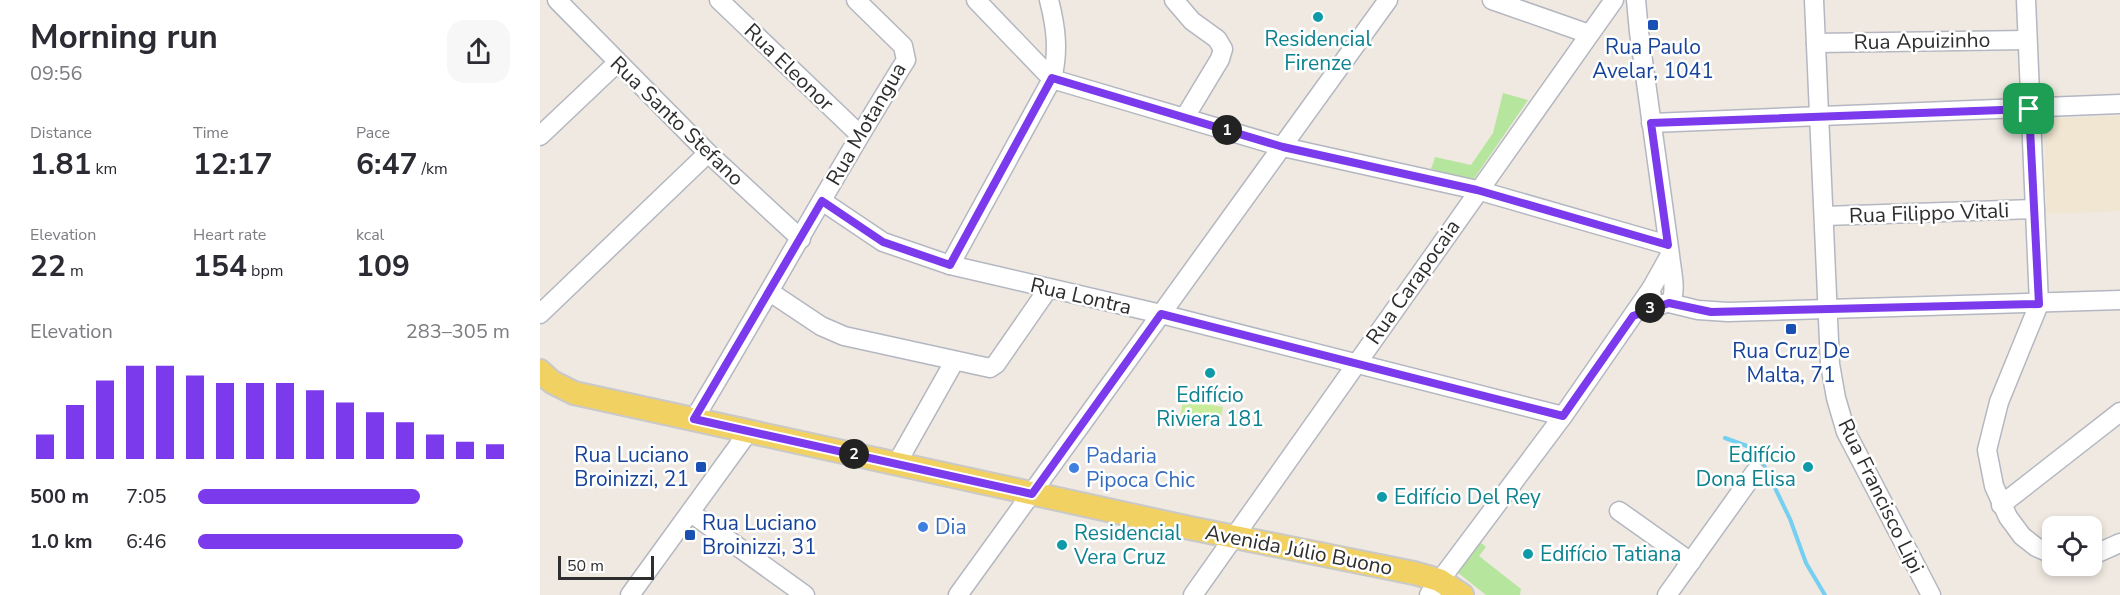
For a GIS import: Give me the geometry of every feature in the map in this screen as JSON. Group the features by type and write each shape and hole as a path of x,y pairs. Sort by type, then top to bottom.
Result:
{"main road":[{"name":"Avenida Júlio Buono","path":"540,371 552,382 574,393 1234,537 1462,595"}],"street":[{"name":"Rua Santo Stefano","path":"557,0 708,153 801,239"},
{"name":"Rua Eleonor","path":"719,0 859,134"},
{"name":"Rua Motangua","path":"694,419 801,239 859,134 906,60 903,46 856,0"},
{"path":"976,0 1052,78 1283,147 1477,190 1669,250"},
{"path":"950,265 1052,78 1057,56 1057,34 1049,0"},
{"path":"1174,0 1197,26 1217,39 1223,50 1220,59 1185,117"},
{"path":"958,595 1388,0"},
{"path":"1492,0 1589,34"},
{"name":"Rua Carapocaia","path":"1193,595 1477,190 1614,0"},
{"path":"1434,588 1563,416 1633,316 1664,293 1669,250 1636,0"},
{"name":"Rua Francisco Lipi","path":"1814,0 1830,364 1836,398 1846,432 1931,595"},
{"path":"2026,0 2039,304 1999,402 1988,440 1989,467 2001,505 2022,536 2042,548"},
{"name":"Rua Apuizinho","path":"1816,42 2027,40"},
{"path":"540,136 617,63"},
{"path":"1651,123 2120,104"},
{"path":"540,314 708,153"},
{"name":"Rua Lontra","path":"822,201 883,242 950,265 1161,314 1563,416"},
{"name":"Rua Filippo Vitali","path":"1824,216 2035,209"},
{"path":"770,292 821,326 844,336 954,362 993,367 1048,289"},
{"path":"1664,293 1698,310 1828,311 2120,300"},
{"path":"897,463 954,362"},
{"path":"2001,505 2120,412"},
{"path":"630,595 750,431"},
{"path":"1667,595 1755,472"},
{"path":"1619,511 1691,562"},
{"path":"691,513 804,595"},
{"path":"2102,551 2120,543"}],"shaded area":[{"path":"2120,116 2120,211 2047,214 2044,119"}],"green space":[{"path":"1503,93 1528,100 1473,180 1431,169 1435,157 1471,165 1493,133"},
{"path":"1183,400 1223,407 1219,426 1180,418"},
{"path":"1480,542 1486,547 1479,556 1521,589 1520,595 1486,595 1457,572"}],"waterway":[{"path":"1725,438 1747,446 1760,457 1790,519 1806,563 1825,595"}],"place":[{"name":"Residencial Firenze","path":"1318,17"},
{"name":"Rua Paulo Avelar, 1041","path":"1653,25"},
{"name":"Rua Cruz De Malta, 71","path":"1791,329"},
{"name":"Edifício Riviera 181","path":"1210,373"},
{"name":"Rua Luciano Broinizzi, 21","path":"701,467"},
{"name":"Edifício Dona Elisa","path":"1808,467"},
{"name":"Padaria Pipoca Chic","path":"1074,468"},
{"name":"Edifício Del Rey","path":"1382,497"},
{"name":"Dia","path":"923,527"},
{"name":"Rua Luciano Broinizzi, 31","path":"690,535"},
{"name":"Residencial Vera Cruz","path":"1062,545"},
{"name":"Edifício Tatiana","path":"1528,554"}],"route":[{"path":"1052,78 1297,151 1477,190 1668,245 1651,123 2029,109 2039,304 1711,312 1669,303 1633,316 1563,416 1161,314 1032,494 694,419 822,201 883,242 950,265 1052,78"}]}
